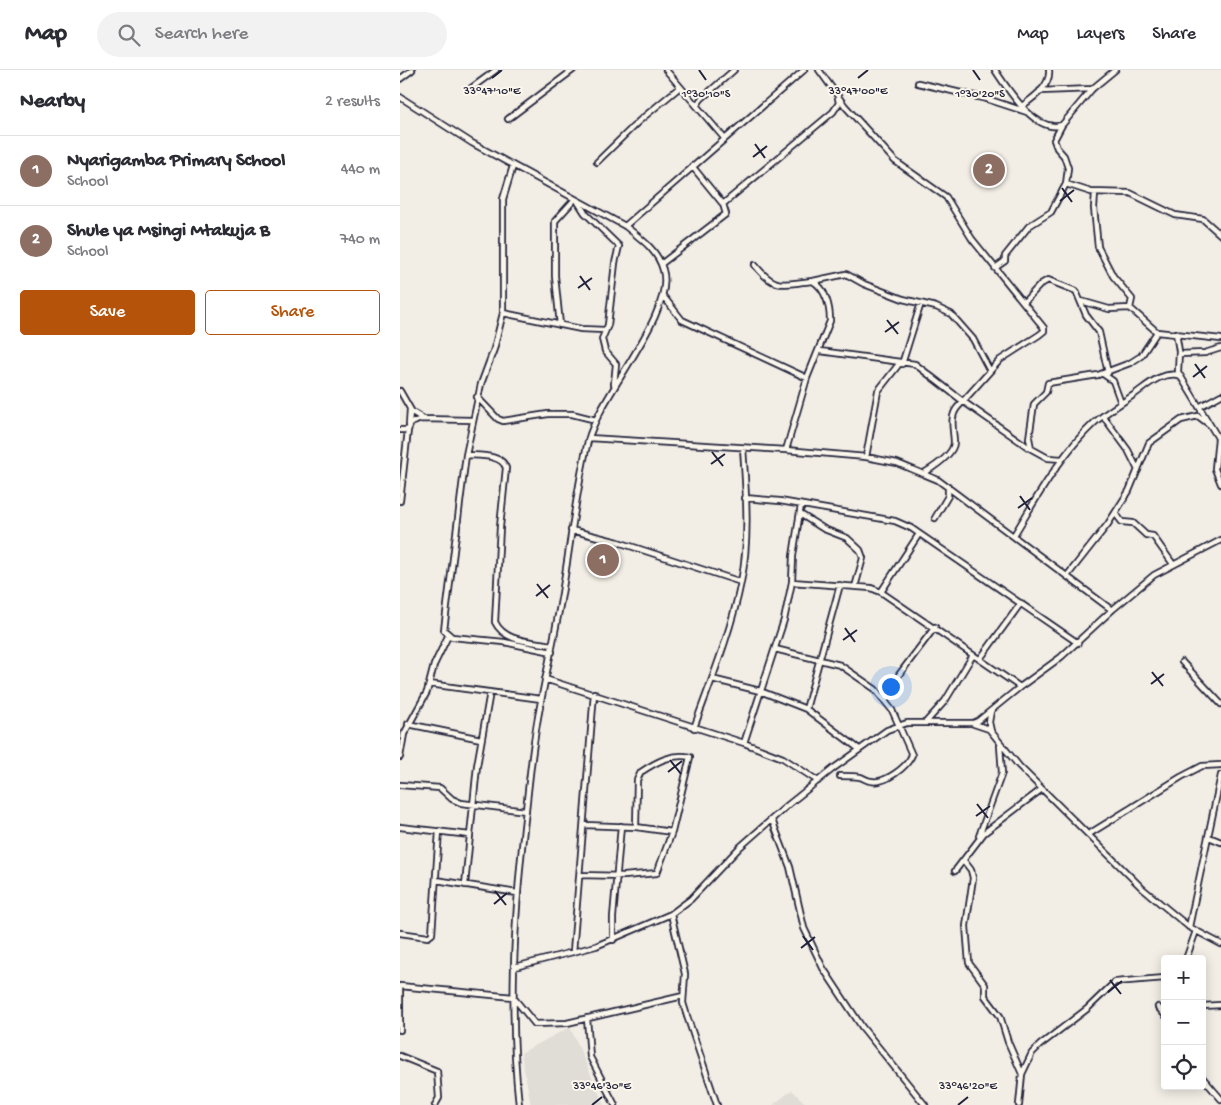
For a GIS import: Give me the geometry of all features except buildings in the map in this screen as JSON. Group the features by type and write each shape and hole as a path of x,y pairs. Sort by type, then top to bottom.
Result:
{"street":[{"path":"400,79 412,70"},
{"path":"470,89 496,70"},
{"path":"508,119 572,70"},
{"path":"697,105 701,99 734,70"},
{"path":"624,226 804,70"},
{"path":"820,70 838,98 895,161 946,196 972,239 1024,302 1044,331 1000,360 954,412 953,446 941,461 924,473"},
{"path":"995,70 1029,113 1048,127 1062,125"},
{"path":"1022,106 1040,91 1048,79 1049,70"},
{"path":"995,268 1005,260 1005,256 1029,226 1051,212 1066,184 1068,168 1064,156 1057,148 1054,140 1062,125 1092,89 1115,70"},
{"path":"669,71 680,87 724,138"},
{"path":"918,83 986,99 1029,113"},
{"path":"596,162 639,121 680,87"},
{"path":"1040,91 1092,89"},
{"path":"400,97 440,124 624,226 643,240 657,255 665,276 663,296 654,320 596,420 589,438 580,476 552,652 541,699 517,893 513,997 519,1105"},
{"path":"723,204 833,112 839,103 838,98"},
{"path":"448,636 444,630 466,454 477,397 494,348 503,313 503,199 513,166"},
{"path":"661,264 726,213 723,204 692,166"},
{"path":"1066,184 1095,193 1120,192 1130,194 1175,215 1203,219 1221,235"},
{"path":"1095,193 1094,208 1098,247 1113,276 1132,299 1130,308"},
{"path":"560,325 555,276 555,221 576,200"},
{"path":"576,200 585,213 620,246 615,263 608,325 602,339 604,347 616,364 613,388"},
{"path":"755,265 765,278 781,284 814,281 846,274 864,284 921,303 936,306 957,319 973,340 990,371"},
{"path":"1024,302 1041,284 1048,280 1073,289 1081,301 1086,315 1100,332 1105,373 1113,381 1121,404"},
{"path":"786,450 807,378 820,351 830,318 824,292 814,281"},
{"path":"663,296 682,320 807,378"},
{"path":"1081,301 1109,309 1130,308 1156,332 1221,339"},
{"path":"866,457 878,391 900,364 921,303"},
{"path":"503,313 595,331 605,330"},
{"path":"1031,448 1029,438 1034,404 1046,392 1047,384 1105,373 1130,364 1141,356 1156,332"},
{"path":"1176,333 1179,375 1218,441 1215,464 1216,473 1221,484"},
{"path":"1179,354 1205,353 1221,348"},
{"path":"820,351 919,366 964,402 1031,448 1048,458 1062,459"},
{"path":"1014,535 1062,459 1090,427 1165,374 1179,375"},
{"path":"400,391 410,410 426,419"},
{"path":"1199,407 1221,395"},
{"path":"477,397 498,419 503,420 548,414 572,414 596,420"},
{"path":"400,501 410,410"},
{"path":"1103,416 1132,456 1138,470"},
{"path":"1067,576 1115,513 1129,491 1149,443 1181,420 1198,416 1210,425"},
{"path":"400,430 408,428 414,420 473,420"},
{"path":"589,438 786,450 866,457 897,463 924,473 948,486 1112,610"},
{"path":"694,728 712,678 741,582 745,556 745,498 742,448"},
{"path":"466,454 499,459 505,464 506,468 500,527 495,622 501,630 519,640 552,645"},
{"path":"1216,473 1221,468"},
{"path":"935,518 948,496 948,486"},
{"path":"745,498 894,520 919,534 1078,643"},
{"path":"744,743 774,649 792,582 793,556 801,505"},
{"path":"1115,513 1122,522 1133,523 1146,534 1153,536 1173,564"},
{"path":"800,514 824,529 847,538 860,550 862,558 855,587"},
{"path":"572,530 618,542 741,582"},
{"path":"881,592 919,534"},
{"path":"973,723 1078,643 1112,610 1154,575 1221,540"},
{"path":"792,582 840,585 881,592 935,627 1020,687"},
{"path":"806,709 840,585"},
{"path":"980,659 1021,603"},
{"path":"886,701 888,690 935,627"},
{"path":"448,636 504,642 552,652"},
{"path":"400,757 408,724 424,699 430,684 434,665 448,636"},
{"path":"774,649 840,665 878,692 886,701 899,725 912,755 910,760 899,770 881,780 871,782 857,776 840,776"},
{"path":"926,722 945,700 973,655"},
{"path":"1182,662 1221,704"},
{"path":"712,678 760,691 806,709 859,749"},
{"path":"545,679 594,693 694,728 744,743 783,758 818,780"},
{"path":"430,684 444,688 541,699"},
{"path":"878,692 888,690"},
{"path":"465,885 472,805 490,692"},
{"path":"573,952 594,693"},
{"path":"991,711 989,722 992,732 1000,745 1042,789 1143,889 1189,927 1221,944"},
{"path":"515,967 613,940 671,914 691,899 740,847 818,780 881,733 899,725 926,722 973,723 985,726 992,732"},
{"path":"408,724 481,739"},
{"path":"977,840 1002,773 1000,745"},
{"path":"580,875 646,876 657,873 672,832 690,757 667,758 646,769 638,776 636,826"},
{"path":"1089,834 1202,766 1221,765"},
{"path":"1189,927 1221,775"},
{"path":"400,785 440,788 456,802 526,811"},
{"path":"955,872 977,840 993,824 1042,789"},
{"path":"772,820 790,867 804,928 823,968 862,1027 925,1105"},
{"path":"584,825 636,826 672,832"},
{"path":"613,940 621,826"},
{"path":"400,827 470,835"},
{"path":"400,933 428,937 432,934 439,831"},
{"path":"1209,837 1221,842"},
{"path":"964,860 971,870 973,878 966,926 969,963 985,985 986,998 1000,1016 1008,1042 1022,1074"},
{"path":"436,880 517,893"},
{"path":"671,914 685,974 684,996 687,1016 717,1105"},
{"path":"1187,955 1196,931"},
{"path":"1019,1105 1022,1074 1032,1053 1040,1044 1087,1008 1113,983 1161,978"},
{"path":"400,1030 400,986 513,997 535,1024 556,1024 684,996"},
{"path":"1206,1006 1221,1006"},
{"path":"587,1018 590,1057 615,1105"},
{"path":"401,1057 436,1070 439,1105"},
{"path":"1206,1082 1221,1099"},
{"path":"435,1105 439,1098"}],"shaded area":[{"path":"570,1027 604,1105 531,1105 521,1053"},
{"path":"792,1090 807,1105 773,1105"}],"place":[{"name":"Shule ya Msingi Mtakuja B","path":"989,170"},
{"name":"Nyarigamba Primary School","path":"603,560"}]}
